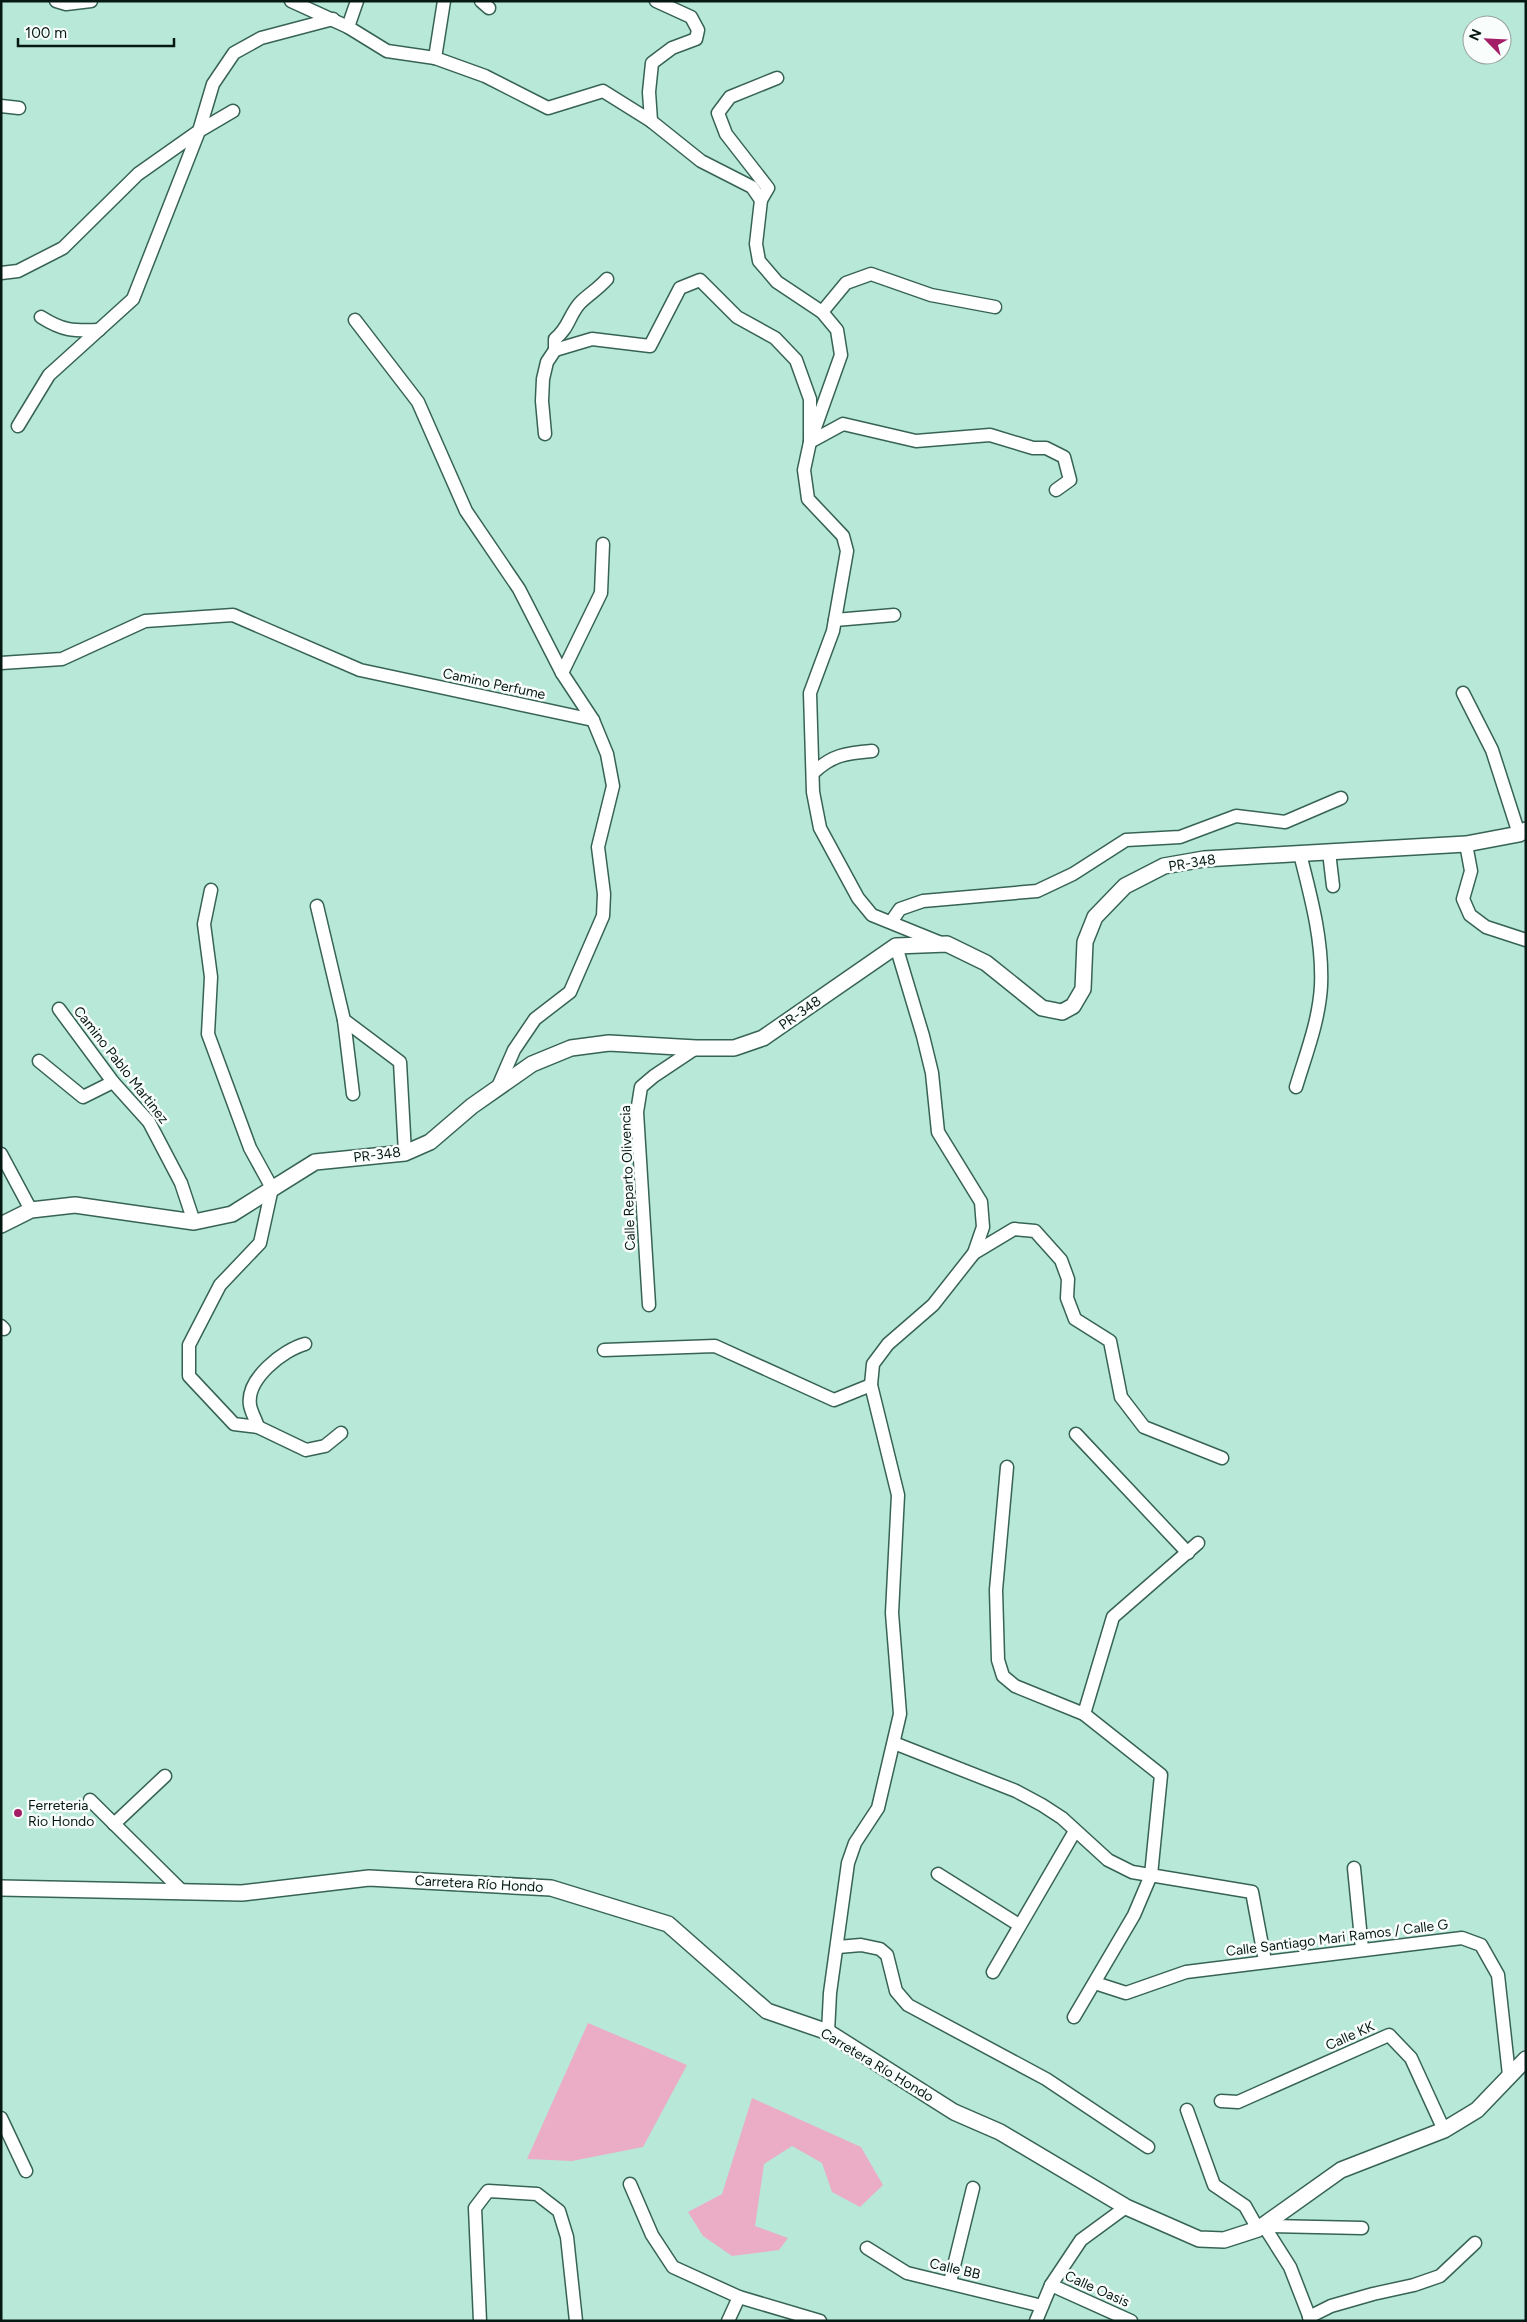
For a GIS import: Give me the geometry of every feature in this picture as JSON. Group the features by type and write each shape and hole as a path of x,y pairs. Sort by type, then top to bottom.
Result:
{"street":[{"path":"56,1 66,4 91,1"},
{"path":"291,1 348,27 387,51 435,58 485,76 548,108 602,91 651,120 701,161 752,187 761,200"},
{"path":"348,27 356,1"},
{"path":"435,58 444,1"},
{"path":"651,120 649,92 652,64 672,48 696,39 698,30 692,17 656,1"},
{"path":"18,426 49,375 133,299 199,131 213,84 234,53 261,38 332,19"},
{"path":"777,78 730,98 718,113 726,134 768,188 761,200 756,244 759,261 777,282 822,312 837,330 841,355 810,442 804,470 808,499 843,536 847,551 833,631 810,693 814,792 820,828 858,898 872,915 924,937 947,944"},
{"path":"1,106 19,108"},
{"path":"1,273 18,271 63,248 138,174 199,131 233,110"},
{"path":"822,312 846,283 871,274 931,295 995,307"},
{"path":"545,434 542,401 543,380 547,362 555,350 554,338 564,332 580,303 597,291 606,279"},
{"path":"555,350 592,339 650,346 680,288 700,280 737,317 774,338 796,360 810,399 810,442"},
{"path":"41,317 56,326 70,331 99,330"},
{"path":"355,320 418,402 466,511 518,589 562,673 593,720 607,754 613,786 598,847 604,894 603,916 570,992 535,1019 514,1050 497,1089"},
{"path":"810,442 843,424 916,441 990,435 1032,448 1046,448 1064,457 1070,480 1056,490"},
{"path":"562,673 601,593 600,551"},
{"name":"Camino Perfume","path":"1,663 62,659 145,621 233,615 360,670 593,720"},
{"path":"835,620 894,615"},
{"path":"1463,693 1492,750 1522,832"},
{"path":"813,773 824,762 844,754 872,751"},
{"path":"891,922 900,909 923,901 1037,891 1073,874 1126,840 1180,837 1236,816 1285,822 1340,798"},
{"name":"PR-348","path":"1,1225 31,1210 75,1205 194,1222 232,1214 316,1162 405,1152 430,1142 532,1064 571,1048 609,1043 696,1048 734,1048 763,1038 896,946 947,944 986,963 1042,1008 1062,1012 1073,1006 1084,989 1086,942 1095,917 1124,886 1164,866 1204,859 1466,844 1522,832"},
{"path":"1466,844 1471,871 1463,899 1470,915 1486,927 1526,940"},
{"path":"1329,852 1333,886"},
{"path":"1296,1087 1317,1016 1321,985 1316,916 1300,854"},
{"path":"211,890 204,924 211,977 208,1034 250,1148 272,1188 260,1243 220,1285 189,1345 189,1376 234,1424 258,1427 306,1450 325,1446 341,1432"},
{"path":"317,906 344,1020 354,1094"},
{"path":"828,2032 830,1993 838,1947 848,1863 855,1843 878,1808 900,1714 892,1613 898,1495 871,1385 873,1364 888,1344 934,1305 974,1253 983,1227 981,1202 938,1132 932,1072 924,1036 896,946"},
{"name":"Camino Pablo Martinez","path":"59,1009 113,1082 149,1122 182,1183 194,1222"},
{"path":"344,1020 400,1062 405,1152"},
{"name":"Calle Reparto Olivencia","path":"649,1305 637,1112 641,1087 696,1048"},
{"path":"39,1061 83,1098 113,1082"},
{"path":"1,1154 31,1210"},
{"path":"974,1253 1014,1229 1035,1231 1061,1260 1068,1279 1068,1298 1075,1319 1110,1341 1121,1397 1144,1427 1222,1458"},
{"path":"258,1427 249,1404 255,1381 286,1352 293,1347 304,1344"},
{"path":"604,1350 715,1346 834,1400 871,1385"},
{"path":"1076,1434 1188,1553"},
{"path":"1008,1467 996,1590 998,1660 1004,1676 1015,1686 1084,1714 1161,1775 1151,1875 1134,1915 1074,2018"},
{"path":"1084,1714 1113,1617 1198,1544"},
{"path":"894,1743 1016,1791 1062,1818 1108,1860 1132,1872 1252,1892 1266,1962"},
{"path":"114,1824 165,1776"},
{"path":"90,1800 184,1893"},
{"path":"993,1972 1075,1831"},
{"path":"1354,1868 1362,1949"},
{"path":"938,1874 1019,1925"},
{"name":"Carretera Río Hondo","path":"1,1888 184,1893 242,1892 369,1878 551,1888 668,1924 767,2011 828,2032 954,2112 1000,2132 1126,2207 1199,2239 1224,2240 1261,2227 1341,2170 1444,2130 1477,2110 1518,2067"},
{"name":"Calle Santiago Mari Ramos / Calle G","path":"1095,1983 1126,1993 1186,1972 1462,1938 1481,1945 1498,1975 1518,2067"},
{"path":"838,1947 862,1945 880,1949 887,1955 896,1991 908,2005 1046,2079 1148,2147"},
{"name":"Calle KK","path":"1221,2101 1238,2102 1390,2035 1411,2058 1444,2130"},
{"path":"1187,2110 1214,2185 1244,2206 1290,2266 1310,2319 1331,2306 1414,2285 1440,2276 1475,2243"},
{"path":"1,2118 26,2171"},
{"path":"630,2184 652,2235 673,2266 739,2296 820,2321"},
{"path":"950,2282 973,2188"},
{"path":"480,2321 475,2208 488,2191 537,2194 559,2211 567,2237 576,2321"},
{"path":"1036,2321 1051,2285 1080,2240 1126,2207"},
{"path":"1261,2227 1362,2228"},
{"name":"Calle BB","path":"867,2248 908,2273 1042,2306"},
{"name":"Calle Oasis","path":"1051,2285 1131,2321"},
{"path":"728,2321 739,2296"}],"shaded area":[{"path":"588,2023 687,2065 643,2147 572,2161 527,2159"},
{"path":"752,2098 861,2147 883,2185 860,2207 832,2192 822,2163 792,2146 764,2164 755,2226 788,2238 779,2250 732,2256 703,2236 688,2212 722,2194"}],"place":[{"name":"Ferreteria Rio Hondo","path":"18,1813"}]}
